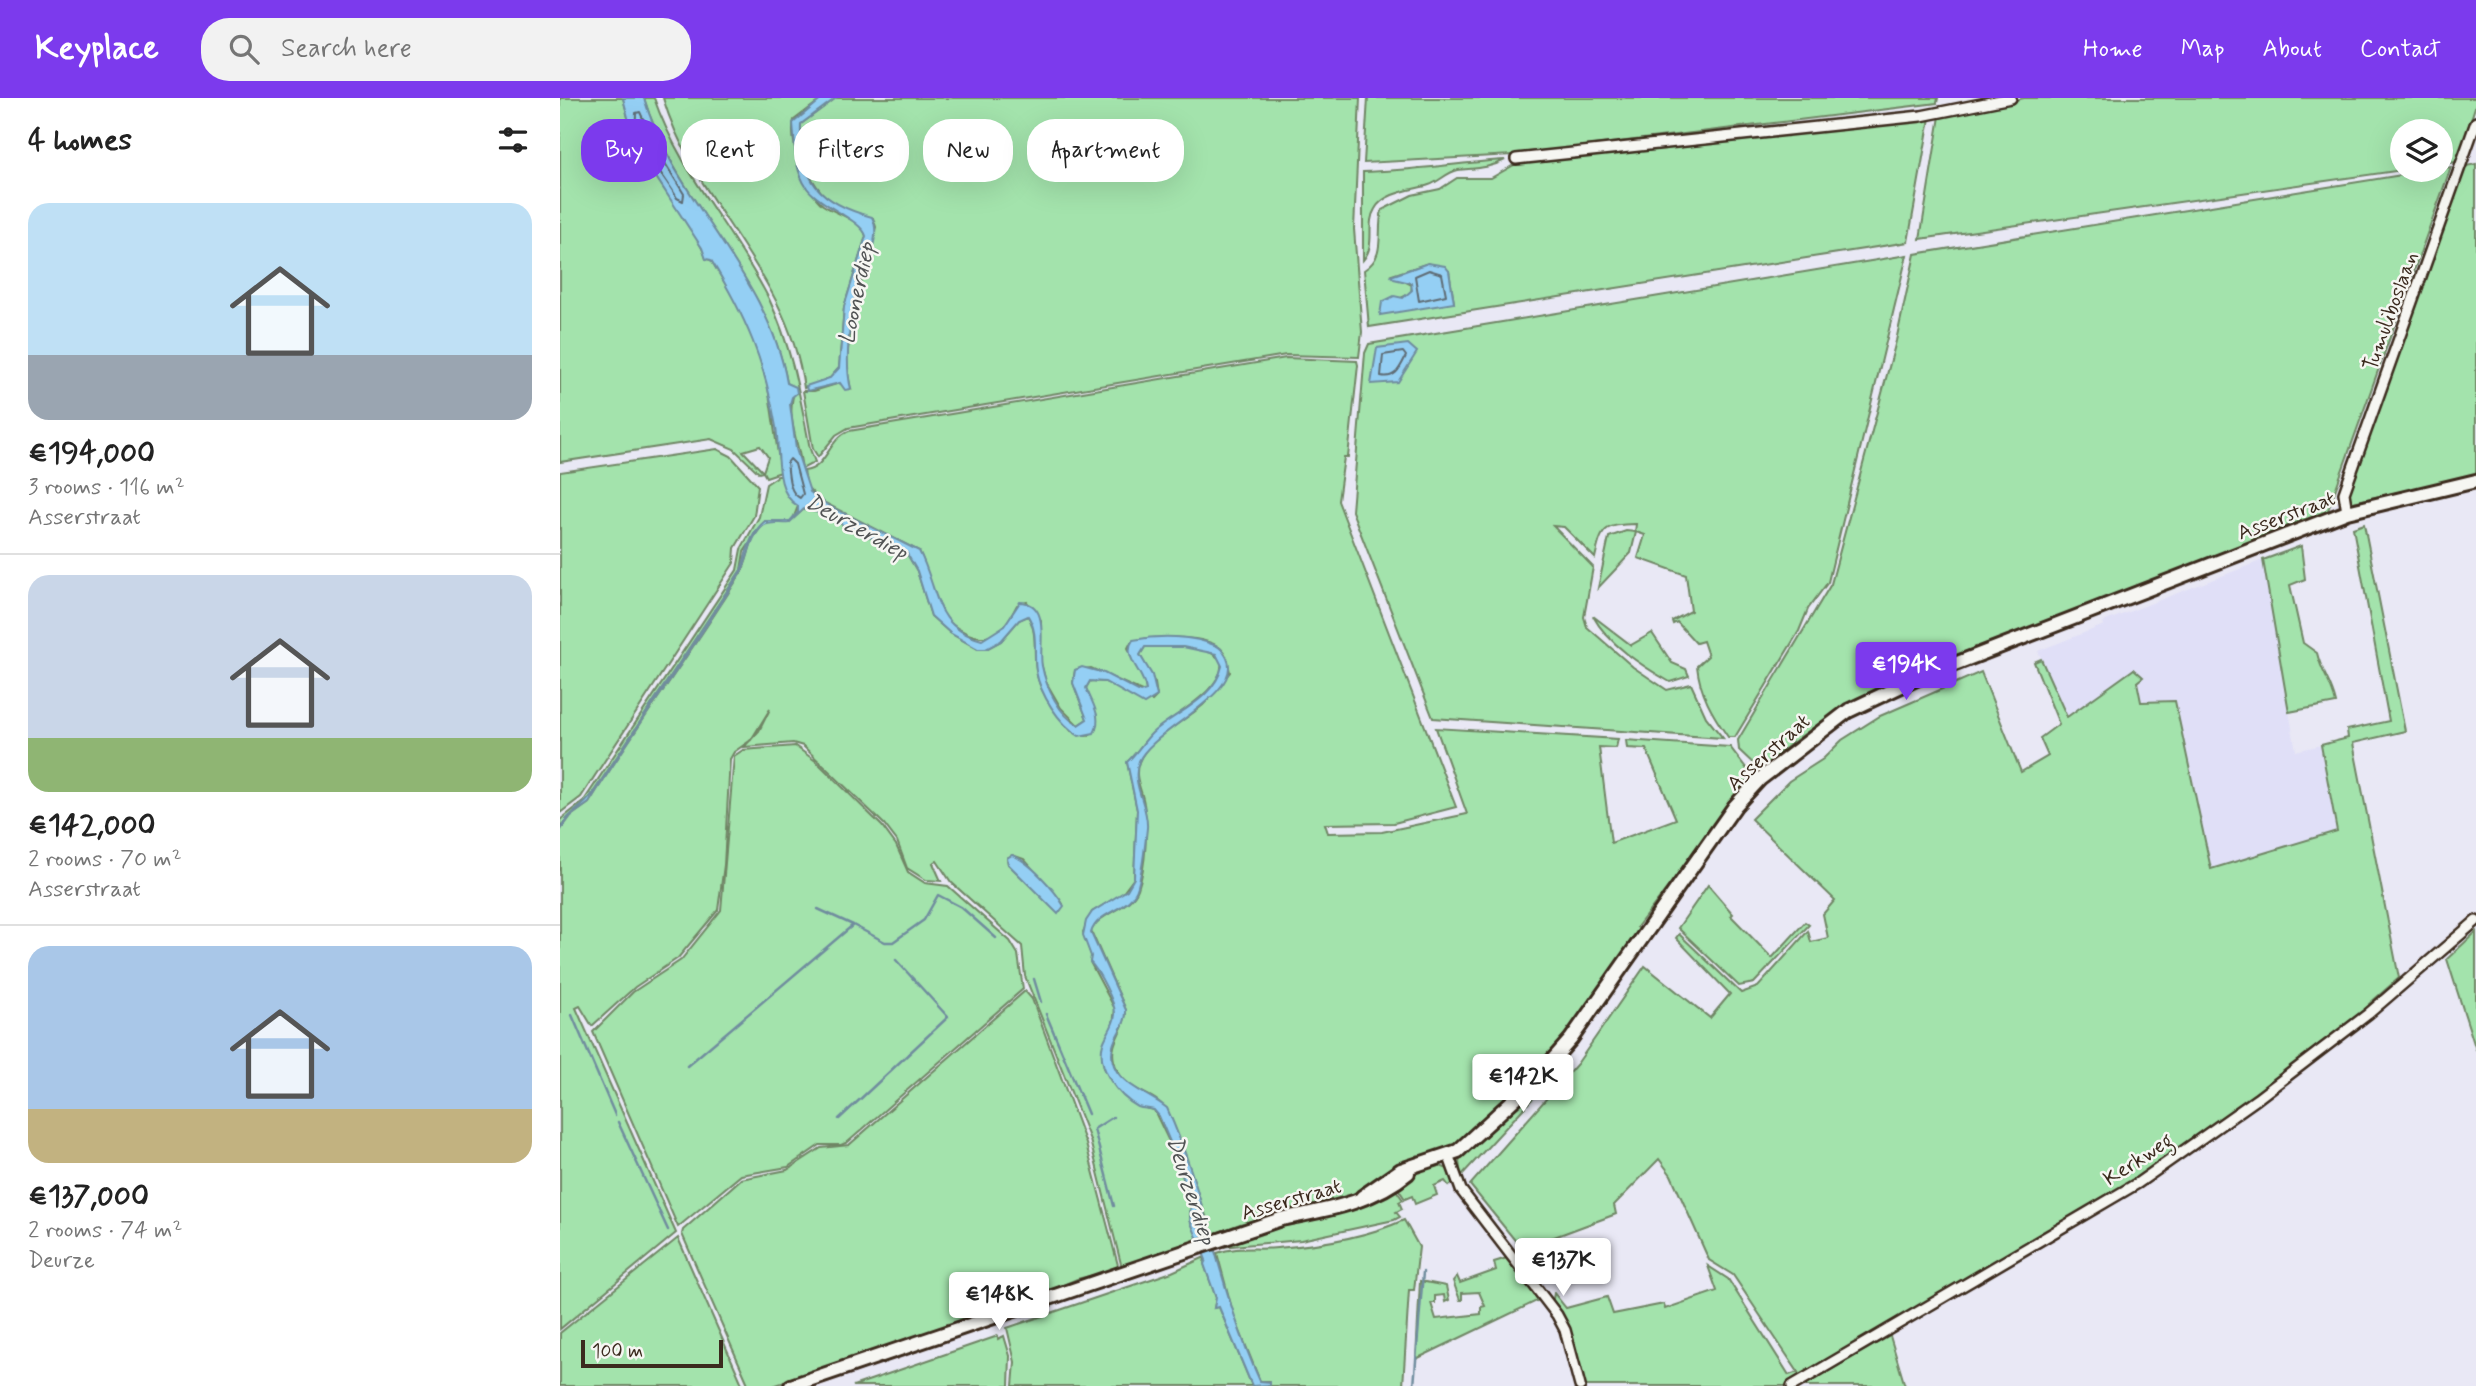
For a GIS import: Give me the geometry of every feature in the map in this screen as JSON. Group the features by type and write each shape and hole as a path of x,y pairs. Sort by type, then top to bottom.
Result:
{"main road":[{"name":"Asserstraat","path":"791,1386 1281,1219 1333,1208 1363,1198 1394,1184 1418,1164 1449,1157 1534,1081 1571,1039 1735,806 1760,779 1827,724 1916,679 2347,512 2476,481"}],"street":[{"path":"1516,159 1928,115 2011,98"},
{"name":"Tumuliboslaan","path":"2347,512 2344,493 2476,122"},
{"name":"Kerkweg","path":"1792,1386 2138,1183 2257,1099 2368,1014 2476,921"},
{"path":"1449,1157 1461,1190 1557,1315 1565,1330 1580,1386"}],"shaded area":[{"path":"2263,560 2296,751 2321,745 2337,831 2211,870 2175,701 2141,703 2134,669 2067,717 2038,651 2104,625 2103,622"}],"green space":[{"path":"560,98 623,98 629,119 581,119 581,182 659,182 689,226 706,259 711,260 743,314 756,343 767,384 781,472 766,477 734,449 711,439 560,462","holes":["760,446 768,457 763,472 743,451"]},
{"path":"644,98 654,98 663,119 652,119"},
{"path":"663,98 823,98 794,119 794,182 807,182 823,205 854,222 864,230 866,236 844,307 839,368 830,378 804,388 795,346 780,309 703,182 780,182 780,119 681,119 681,143"},
{"path":"836,98 1360,98 1354,229 1362,332 1359,357 1286,355 848,428 836,435 818,457 813,449 803,391 814,391 840,383 851,389 846,365 853,311 876,227 873,218 842,209 820,191 814,182 909,182 909,119 808,119"},
{"path":"1368,98 1938,98 1937,103 1513,155 1364,163"},
{"path":"2024,98 2476,98 2457,162 2453,162 2453,119 2390,119 2390,172 1920,239 1940,116"},
{"path":"1930,118 1908,242 1369,327 1364,270 1376,258 1382,210 1412,195 1440,189 1457,178 1491,178 1521,161","holes":["1428,263 1449,271 1454,303 1399,299 1411,293 1412,285 1392,275"]},
{"path":"667,129 681,155 681,179 667,153"},
{"path":"1505,160 1487,167 1454,171 1433,184 1399,192 1379,203 1372,215 1369,248 1363,260 1363,172"},
{"path":"2476,164 2476,475 2353,502 2347,498 2466,166"},
{"path":"2390,177 2390,182 2446,182 2327,513 1893,682 1823,721 1760,770 1739,750 1738,740 1831,584 1896,341 1915,254"},
{"path":"683,182 697,182 755,274 777,317 794,372 815,462 802,469 791,408 796,388 787,383 777,344 761,307"},
{"path":"1907,255 1828,582 1808,609 1799,631 1735,737 1728,737 1722,728 1701,686 1697,666 1708,656 1703,641 1696,643 1677,622 1673,624 1672,621 1691,611 1686,575 1638,558 1645,535 1636,532 1631,553 1598,588 1609,537 1626,531 1635,532 1636,524 1617,525 1606,530 1595,558 1564,527 1553,526 1593,567 1584,617 1587,627 1633,667 1667,690 1691,684 1706,717 1723,738 1433,718 1352,511 1365,353 1369,344"},
{"path":"1286,358 1357,361 1348,457 1344,457 1338,501 1456,807 1394,823 1325,824 1328,833 1382,832 1467,814 1436,728 1618,739 1616,748 1599,747 1611,843 1676,819 1646,749 1627,748 1626,740 1730,747 1753,777 1637,927 1642,931 1590,1006 1541,1068 1455,1148 1423,1157 1418,1155 1389,1174 1387,1171 1376,1183 1344,1201 1306,1212 1247,1222 1210,1235 1208,1220 1171,1119 1158,1101 1130,1085 1118,1072 1113,1054 1126,1010 1091,931 1101,919 1129,902 1141,880 1146,824 1137,778 1139,762 1150,746 1203,705 1217,689 1230,672 1225,653 1216,645 1193,639 1164,637 1131,642 1128,648 1143,676 1146,690 1144,692 1091,668 1075,670 1073,683 1087,719 1078,725 1061,708 1046,682 1041,663 1041,620 1027,602 1017,605 1004,626 992,635 977,637 961,630 947,620 938,607 919,551 821,501 807,487 804,471 818,465 836,440 849,431"},
{"path":"717,449 731,456 758,486 754,516 735,548 734,563 581,797 560,813 560,472"},
{"path":"778,476 781,476 789,498 798,506 793,519 804,509 831,516 845,527 906,552 917,571 931,616 950,633 978,649 986,649 1001,641 1019,620 1028,616 1033,629 1038,679 1049,703 1071,731 1088,736 1096,729 1097,716 1086,688 1090,681 1105,682 1152,701 1157,696 1155,683 1140,655 1145,647 1163,645 1197,648 1215,655 1221,661 1215,682 1206,692 1152,734 1127,762 1137,810 1134,878 1122,894 1092,912 1083,932 1092,958 1090,962 1115,1009 1113,1024 1102,1049 1104,1068 1117,1088 1140,1107 1154,1110 1176,1156 1191,1203 1190,1220 1199,1240 1122,1268 1090,1140 1025,976 1022,946 951,882 937,861 933,863 941,881 926,880 907,868 897,841 884,824 803,746 793,743 744,747 750,741 734,752 730,759 724,865 718,910 678,958 635,987 592,1026 580,1006 576,1008 676,1233 560,1329 560,831 571,816 589,803 704,631 741,573 754,537 744,552 741,570 591,796 567,819 560,827 560,820 583,802 737,570 741,549 759,517 766,484","holes":["765,521 790,521 767,524 760,529","770,709 759,731 752,739","1012,855 1024,859 1063,904 1058,912 1008,864 1007,858"]},
{"path":"2364,524 2405,731 2353,743 2399,978 2369,1004 2371,1007 2138,1179 1786,1386 1585,1386 1571,1337 1552,1304 1554,1293 1566,1308 1607,1297 1613,1314 1664,1304 1665,1309 1717,1291 1708,1266 1728,1279 1789,1375 1798,1372 1733,1275 1709,1260 1671,1175 1659,1159 1614,1205 1616,1214 1522,1249 1470,1185 1577,1064 1645,966 1710,1018 1730,994 1676,938 1679,934 1741,993 1758,987 1808,931 1811,942 1828,938 1823,914 1835,900 1751,819 1789,781 1823,759 1842,740 1880,716 1981,672 2021,772 2048,756 2040,738 2059,724 2034,662 2041,659 2067,717 2134,669 2143,677 2137,682 2141,702 2175,701 2211,869 2337,831 2321,745 2348,738 2347,730 2389,721 2353,528"},
{"path":"2301,546 2305,579 2290,585 2303,643 2317,653 2336,703 2289,712 2263,560"},
{"path":"1593,616 1631,645 1652,633 1672,663 1686,669 1689,676 1670,682 1648,669 1607,636"},
{"path":"795,746 817,762 882,826 896,845 908,872 925,883 948,886 1010,941 1018,954 1023,989 848,1142 841,1145 820,1145 788,1167 741,1175 678,1227 593,1032 633,992 681,960 721,910 734,756 743,750"},
{"path":"1708,885 1733,914 1731,916 1772,958 1805,922 1809,925 1754,983 1739,986 1678,928"},
{"path":"2476,932 2476,1050 2447,959"},
{"path":"1025,991 1032,999 1086,1144 1119,1269 1077,1279 1033,1298 773,1386 749,1386 682,1234 683,1230 741,1179 787,1170 821,1148 849,1145"},
{"path":"1542,1079 1547,1083 1461,1176 1459,1161 1462,1154"},
{"path":"1435,1164 1448,1169 1453,1183 1449,1186 1445,1181 1434,1186 1437,1195 1415,1204 1412,1196 1405,1199 1397,1187 1416,1171"},
{"path":"1394,1187 1403,1200 1399,1202 1402,1209 1396,1212 1400,1217 1394,1220 1301,1240 1221,1247 1220,1244"},
{"path":"1404,1220 1419,1247 1414,1290 1409,1290 1403,1386 1263,1386 1270,1385 1269,1381 1260,1381 1234,1316 1217,1253 1325,1242 1358,1236"},
{"path":"678,1238 743,1386 560,1386 560,1333"},
{"path":"1205,1257 1204,1264 1216,1298 1214,1308 1219,1307 1252,1386 1013,1386 1015,1362 1007,1328 1172,1272"},
{"path":"1507,1258 1541,1299 1416,1359 1420,1281 1446,1286 1449,1300 1445,1302 1444,1295 1435,1296 1435,1303 1431,1303 1436,1319 1481,1314 1481,1307 1485,1306 1479,1292 1462,1293 1460,1300 1453,1281 1457,1276 1460,1283 1496,1270 1494,1262"},
{"path":"998,1336 998,1339 1004,1336 1010,1356 1009,1386 853,1386"},
{"path":"1890,1336 1905,1386 1803,1386"}],"water":[{"path":"623,98 644,98 652,119 628,119"},
{"path":"823,98 836,98 808,119 798,119"},
{"name":"Deurzerdiep","path":"667,153 681,182 742,273 761,307 777,344 787,383 796,387 797,393 790,404 796,449 810,492 829,506 919,551 945,616 966,634 982,640 1004,626 1020,602 1030,604 1036,610 1042,627 1041,658 1047,683 1054,700 1071,720 1078,725 1087,719 1073,683 1075,670 1082,667 1104,673 1140,692 1146,690 1131,658 1130,646 1133,640 1164,637 1197,640 1219,647 1227,658 1229,671 1222,685 1147,749 1139,761 1138,787 1147,828 1138,886 1129,901 1100,919 1091,933 1126,1010 1125,1020 1113,1046 1115,1068 1129,1084 1167,1108 1193,1176 1246,1347 1260,1381 1270,1382 1270,1385 1252,1386 1219,1307 1214,1308 1216,1298 1204,1264 1206,1260 1190,1220 1191,1203 1176,1156 1159,1116 1154,1110 1138,1107 1130,1102 1116,1089 1106,1072 1103,1044 1112,1026 1115,1010 1106,987 1090,962 1091,956 1083,935 1086,921 1092,912 1127,890 1134,878 1137,810 1127,762 1152,733 1211,688 1222,666 1216,654 1183,647 1145,647 1140,655 1152,675 1157,696 1144,704 1105,682 1090,681 1086,688 1096,710 1096,727 1094,733 1079,736 1064,724 1052,708 1038,680 1033,629 1028,616 1019,620 1001,641 986,649 978,649 950,633 931,616 917,571 906,552 845,527 832,516 804,509 789,523 768,524 758,531 743,568 703,631 589,803 571,816 560,831 565,821 591,796 741,570 755,532 765,521 790,521 798,512 798,506 790,500 782,482 776,427 753,341 734,301 711,260 706,259 702,248 659,182 667,182"},
{"path":"804,182 813,182 839,205 872,217 875,226 874,244 857,288 852,311 848,352 851,389 845,390 840,383 807,391 806,386 830,378 839,368 844,307 866,236 857,224 821,201"},
{"path":"1428,263 1445,266 1449,271 1454,303 1380,315 1382,302 1394,296 1403,298 1412,290 1411,283 1391,276"},
{"path":"1408,344 1417,352 1398,382 1371,384 1377,348"},
{"path":"1012,855 1034,870 1054,892 1064,906 1058,914 1008,864 1007,858"}],"waterway":[{"path":"687,1066 853,925 885,942 893,942 924,920 938,895 961,907 996,938"},
{"path":"818,909 853,925"},
{"path":"839,1119 948,1017 896,960"},
{"path":"1034,979 1041,1002"},
{"path":"1046,1014 1088,1114"},
{"path":"572,1015 615,1115"},
{"path":"1113,1117 1094,1129 1114,1206"},
{"path":"618,1122 668,1230"},
{"path":"1414,1386 1423,1272"}],"water label":[{"name":"Loonerdiep","path":"856,293"}]}
